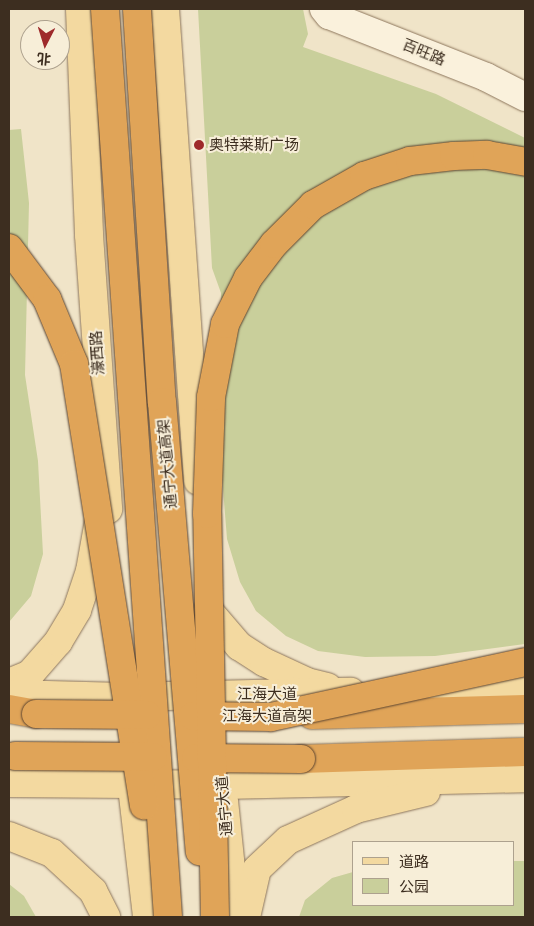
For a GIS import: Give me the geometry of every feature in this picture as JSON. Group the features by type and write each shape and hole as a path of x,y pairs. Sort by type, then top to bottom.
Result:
{"highway":[{"name":"通宁大道高架","path":"105,9 168,917"},
{"name":"通宁大道高架","path":"137,9 162,402 193,794 209,917"},
{"path":"215,917 207,514 211,397 225,324 248,278 274,244 313,204 364,176 410,161 454,156 487,155 525,162"},
{"path":"9,248 47,299 74,364 163,917"},
{"path":"271,717 525,662"},
{"name":"江海大道高架","path":"9,711 36,714 271,717 525,709"},
{"path":"9,755 300,759 525,752"}],"main road":[{"name":"濠西路","path":"80,9 89,235 123,697"},
{"path":"165,9 214,694"},
{"path":"9,684 30,674 58,642 77,610 90,571 106,485"},
{"path":"208,610 239,646 264,662 307,682 350,692"},
{"name":"江海大道","path":"9,694 123,697 525,686"},
{"name":"通宁大道","path":"214,694 236,917"},
{"path":"123,697 147,917"},
{"path":"9,783 132,786 525,778"},
{"path":"246,917 257,869 288,840 356,809 481,779"},
{"path":"9,836 52,853 92,892 106,917"}],"street":[{"name":"百旺路","path":"324,9 329,15 486,77 525,97"},
{"path":"481,779 525,789"}],"green space":[{"path":"198,9 303,9 308,34 303,47 436,94 525,138 525,644 435,656 365,657 318,651 286,636 256,611 240,582 227,539 220,451 221,293 212,268"},
{"path":"21,129 29,203 25,375 38,461 43,554 31,596 9,622 9,130"},
{"path":"514,861 525,861 525,917 299,917 305,900 332,878 352,872 352,906 514,906"},
{"path":"9,884 24,896 36,917 9,917"}],"place":[{"name":"奥特莱斯广场","path":"199,145"}]}
